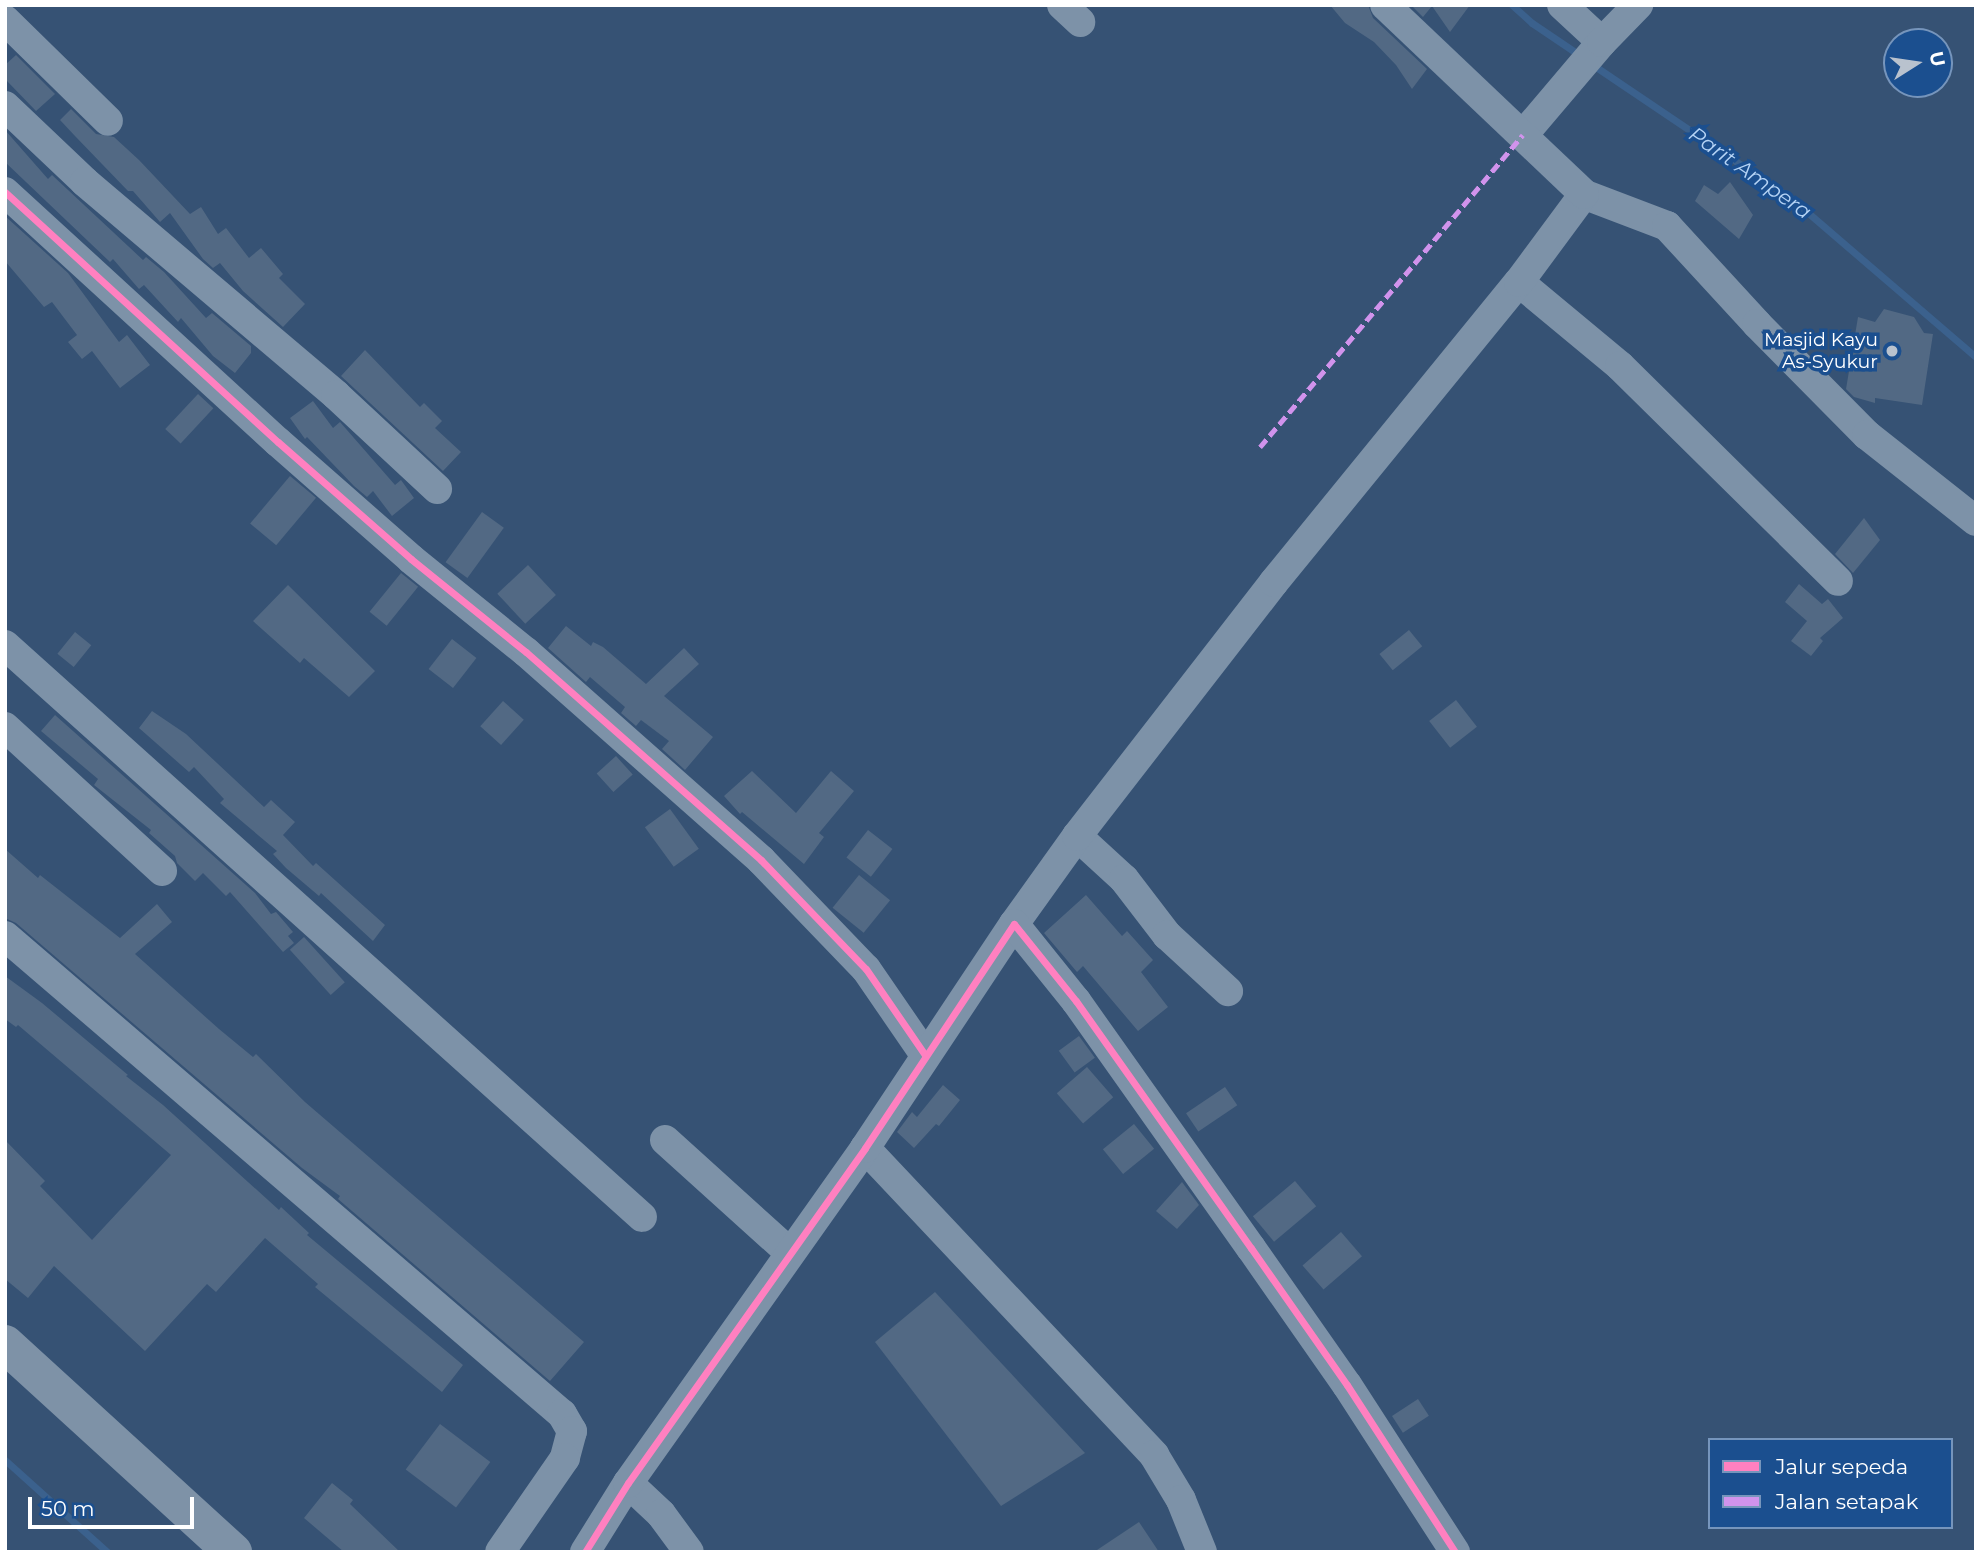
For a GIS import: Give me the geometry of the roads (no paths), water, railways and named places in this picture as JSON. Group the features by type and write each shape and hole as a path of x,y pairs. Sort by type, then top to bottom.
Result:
{"highway":[{"path":"5,1344 233,1552"}],"street":[{"path":"1385,5 1583,194 1667,226 1757,324 1867,435 1976,521"},
{"path":"1562,5 1594,40"},
{"path":"1523,135 1573,77 1594,40 1638,5"},
{"path":"5,20 108,121"},
{"path":"5,106 85,182 336,395 437,489"},
{"path":"5,192 288,451 411,559 526,652 761,860 866,970 925,1055"},
{"path":"585,1552 628,1483 864,1148 1077,836 1274,582 1519,282 1583,194"},
{"path":"1519,282 1620,366 1838,581"},
{"path":"5,645 642,1217"},
{"path":"5,727 162,871"},
{"path":"1077,836 1124,879 1167,935 1227,991"},
{"path":"1014,925 1076,1001 1267,1271 1347,1385 1455,1552"},
{"path":"5,936 562,1414 572,1431 565,1458 500,1552"},
{"path":"665,1140 789,1252"},
{"path":"864,1148 1154,1455 1181,1500 1202,1552"},
{"path":"628,1483 661,1514 689,1552"}],"waterway":[{"name":"Parit Ampera","path":"1512,5 1532,23 1581,56"},
{"name":"Parit Ampera","path":"1593,65 1792,199 1976,357"},
{"path":"5,1460 107,1552"}],"place":[{"name":"Masjid Kayu As-Syukur","path":"1892,351"}]}
